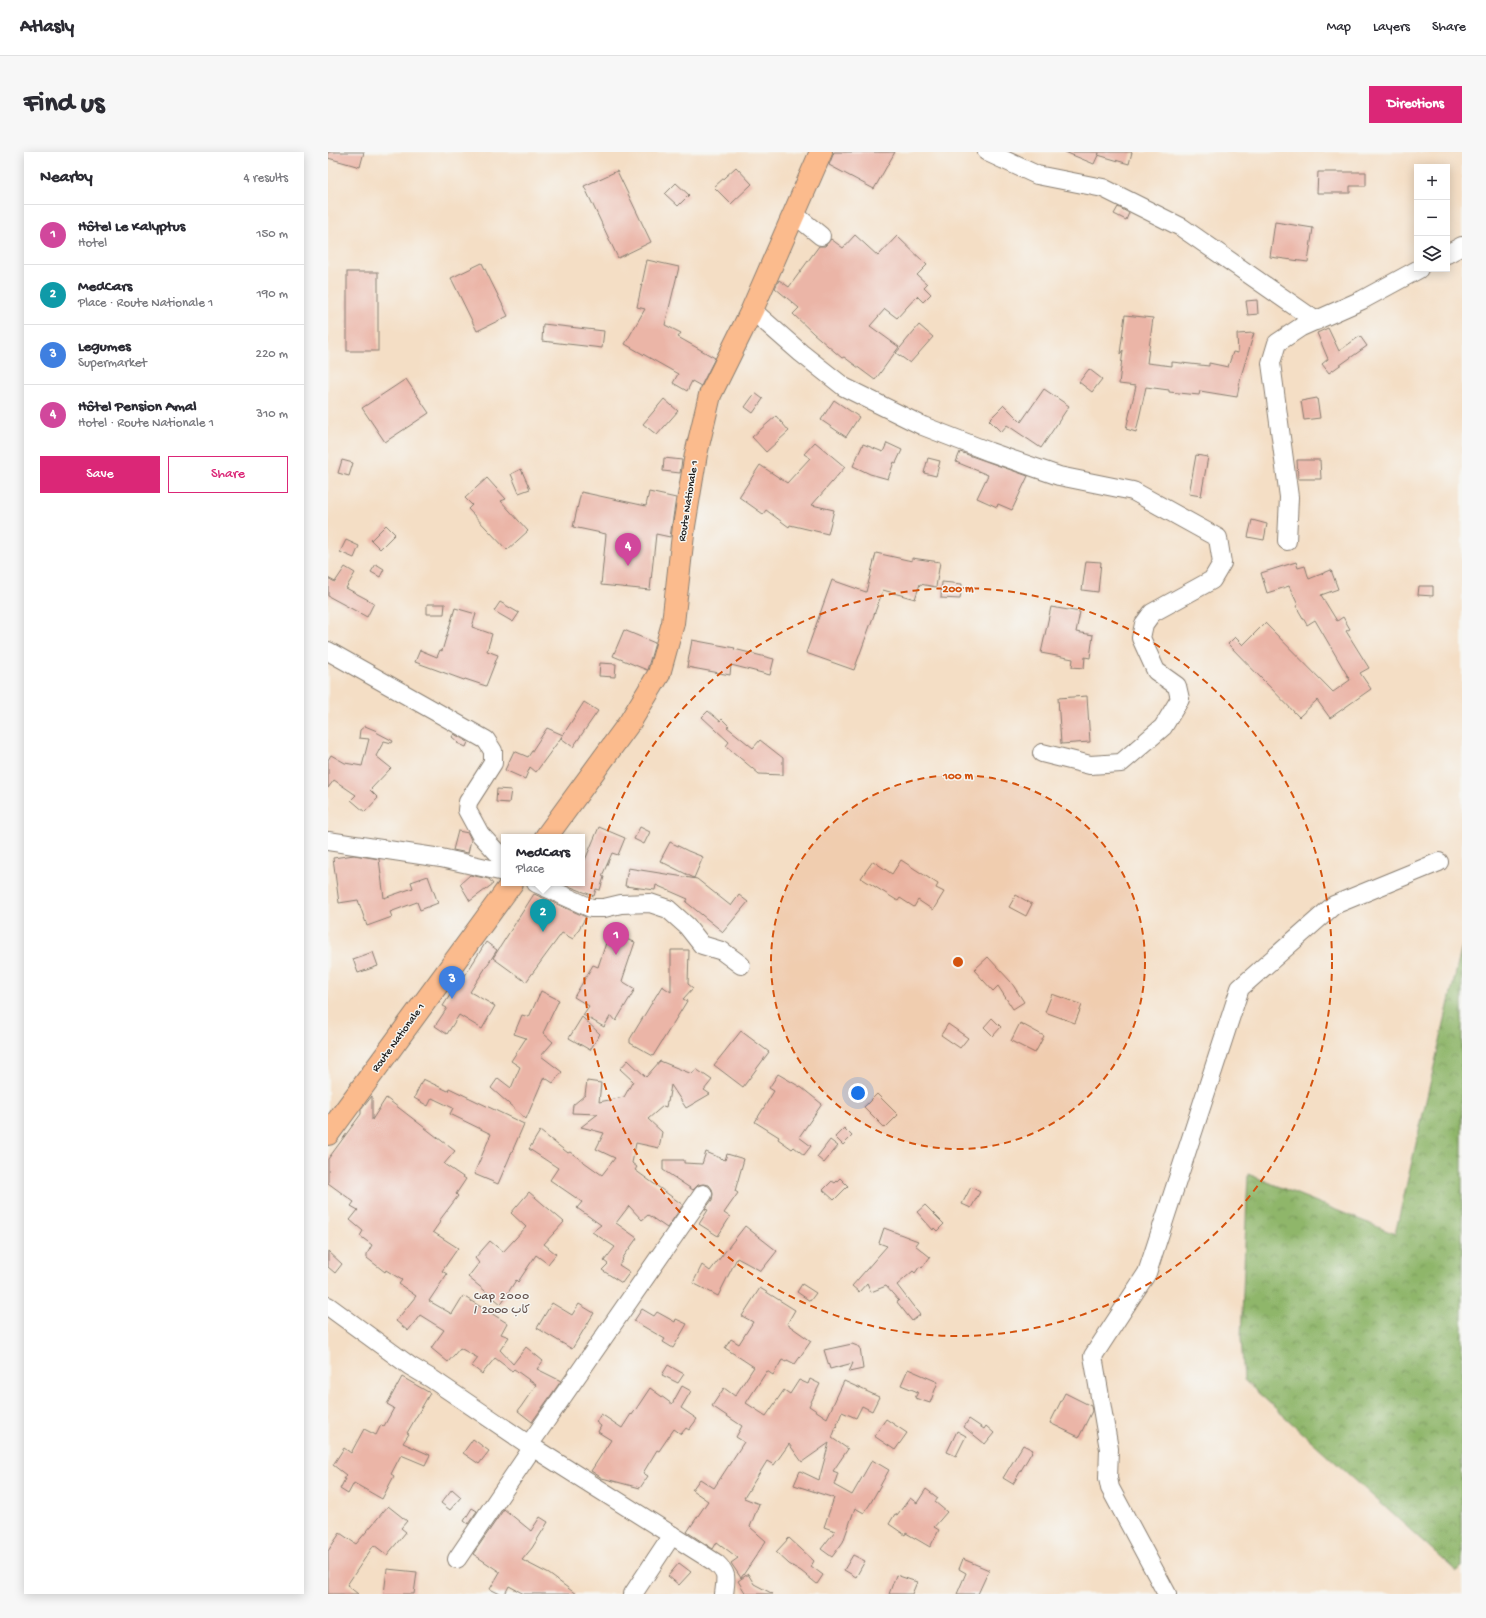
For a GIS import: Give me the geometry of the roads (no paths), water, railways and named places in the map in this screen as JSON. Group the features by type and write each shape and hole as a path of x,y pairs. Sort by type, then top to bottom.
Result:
{"main road":[{"name":"Route Nationale 1","path":"548,834 630,722 659,674 673,623 684,526 696,454 710,395 752,310 821,152"},
{"name":"Route Nationale 1","path":"328,1134 510,886"}],"street":[{"path":"987,152 1036,175 1103,188 1181,227 1316,321"},
{"path":"794,214 821,236"},
{"path":"1450,252 1462,246"},
{"path":"1287,541 1289,497 1271,363 1277,342 1302,327 1362,300 1414,272"},
{"path":"752,310 801,353 844,387 923,426 990,452 1059,476 1133,491 1218,538 1222,563 1212,580 1152,613 1144,624 1141,638 1156,671 1177,686 1180,699 1163,727 1121,763 1090,765 1042,753"},
{"path":"328,651 486,740 493,751 494,763 468,802 466,810 480,834 501,857"},
{"path":"328,841 441,858 501,871"},
{"path":"1167,1594 1110,1488 1108,1478 1109,1449 1093,1356 1147,1273 1240,988 1334,905 1439,862"},
{"path":"543,886 591,908 604,908 621,904 650,904 668,909 687,926 702,945 722,951 741,965"},
{"path":"457,1559 531,1446 703,1194"},
{"path":"328,1306 410,1366 432,1379 531,1446 716,1563 724,1570 726,1578 724,1594"},
{"path":"633,1594 672,1535"}],"place":[{"name":"Hôtel Pension Amal","path":"628,566"},
{"name":"MedCars","path":"543,932"},
{"name":"Hôtel Le Kalyptus","path":"616,955"},
{"name":"Legumes","path":"452,999"}],"district":[{"name":"Cap 2000 / كاب 2000","path":"502,1304"}]}
